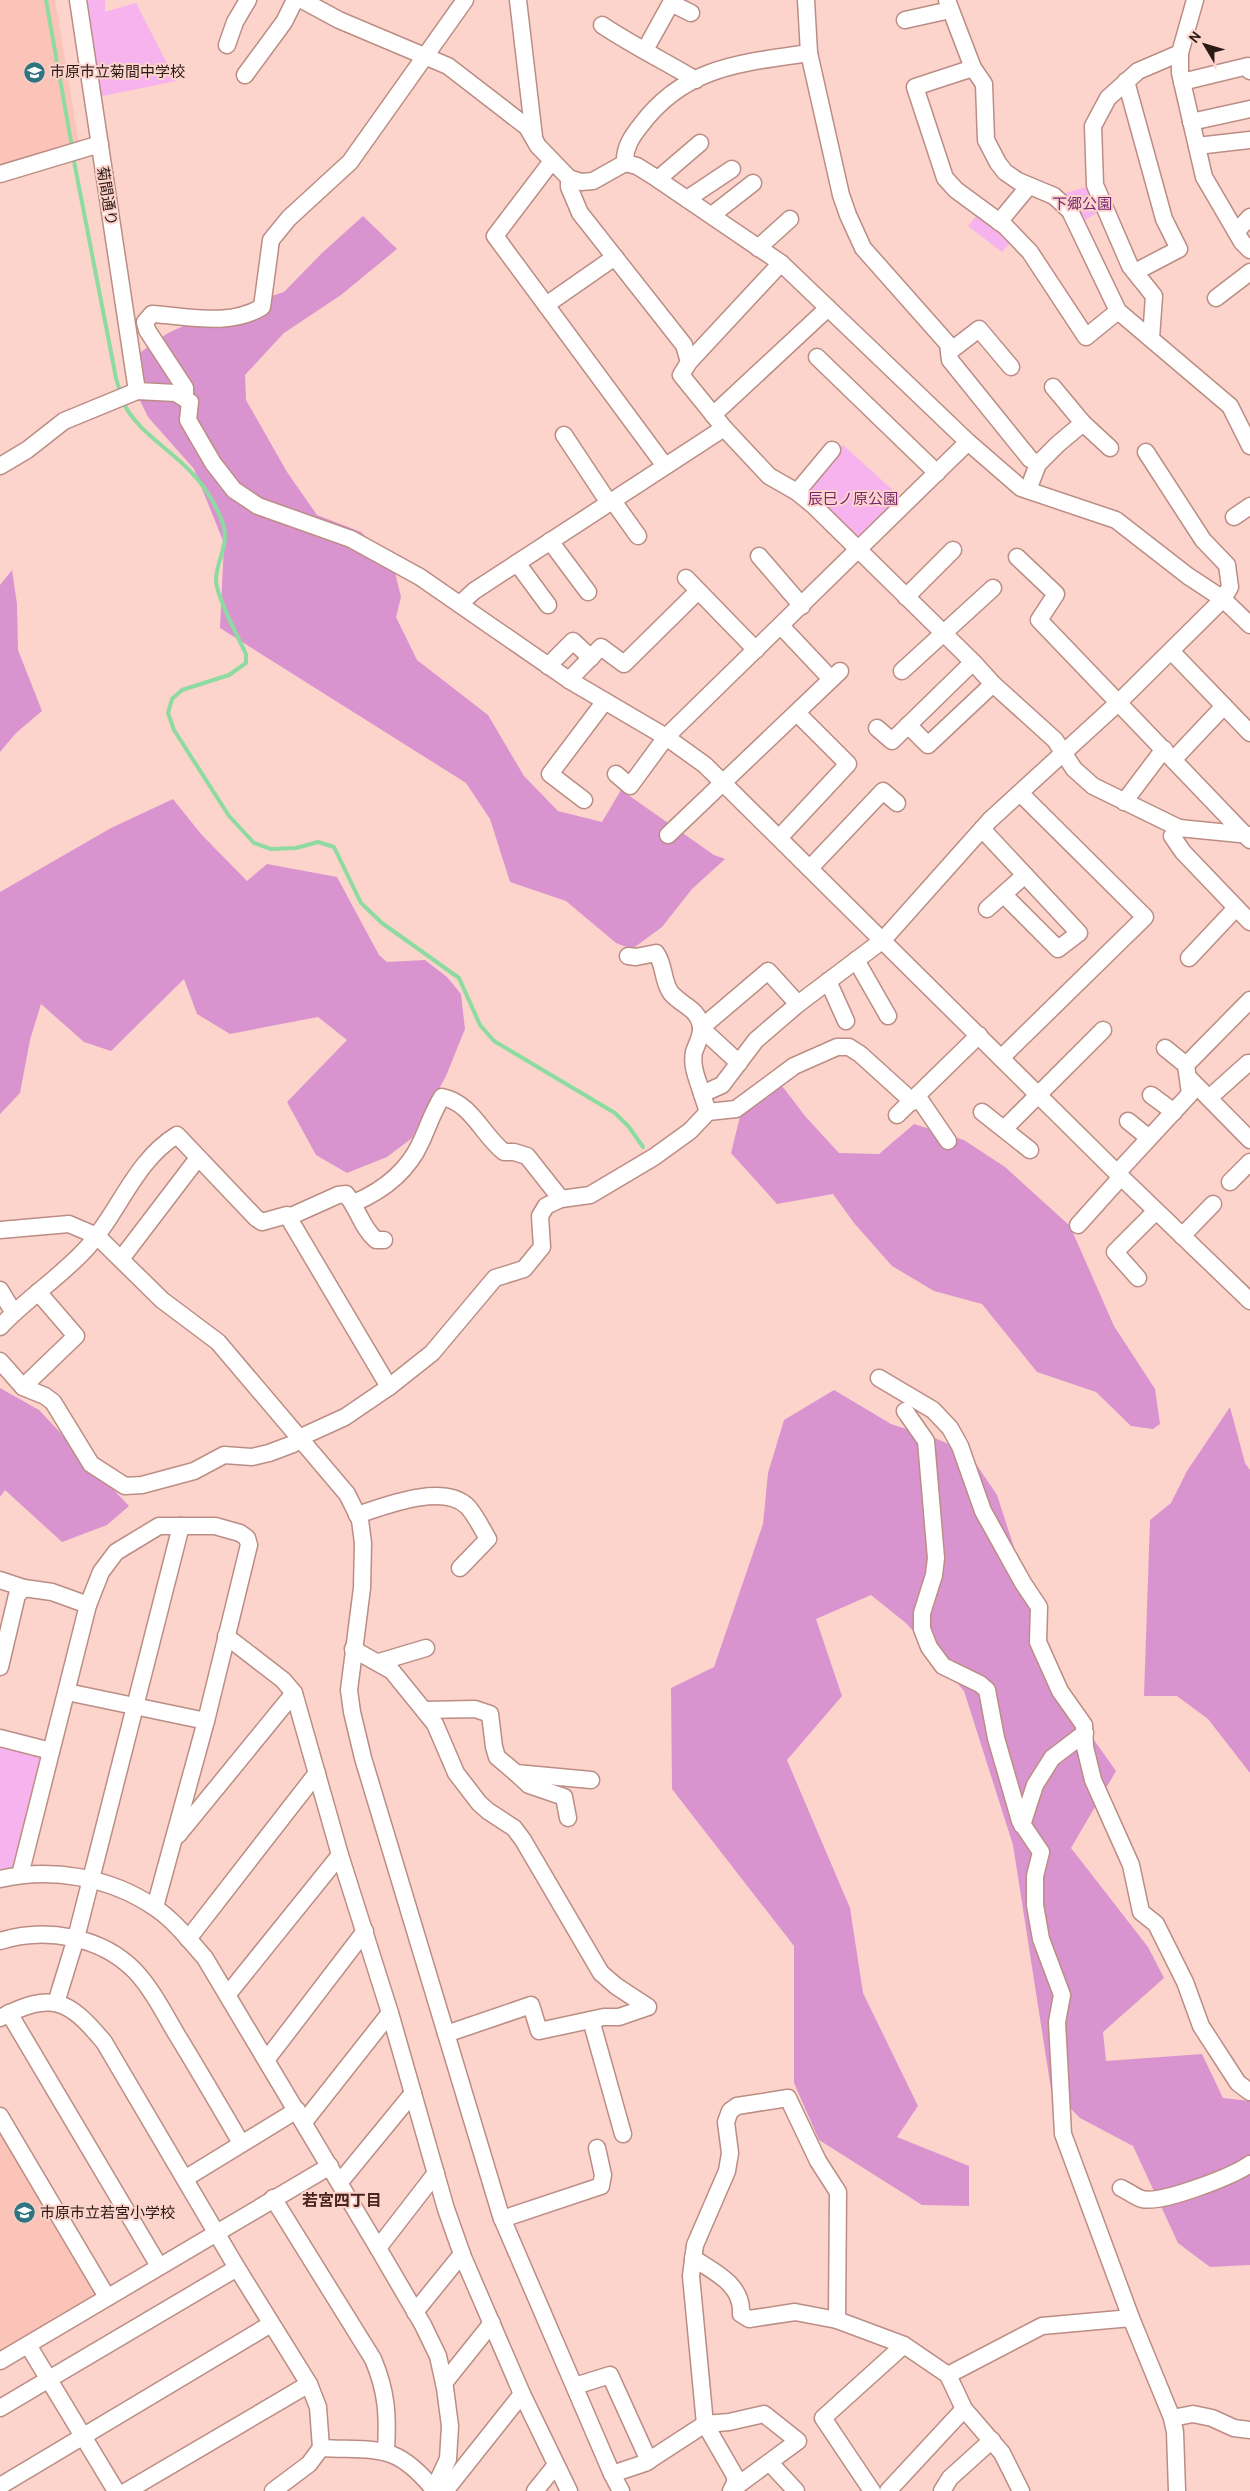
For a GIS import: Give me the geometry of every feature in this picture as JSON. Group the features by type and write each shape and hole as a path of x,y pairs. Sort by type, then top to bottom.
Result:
{"street":[{"name":"菊間通り","path":"78,0 137,391"},
{"path":"227,45 235,22 248,0"},
{"path":"245,75 284,22 295,0"},
{"path":"302,0 339,20 424,56 456,72 527,127 552,161 569,178 581,182 593,182 625,163 638,166 781,263 968,442 1021,488 1116,520 1188,576 1223,599 1250,625"},
{"path":"185,397 185,388 147,330 145,322 152,314 227,319 250,314 262,307 271,240 289,218 350,162 465,0"},
{"path":"518,0 534,139"},
{"path":"806,0 809,53 841,195 860,240 864,248 948,344 950,360 1030,460 1038,464"},
{"path":"1195,0 1180,53 1182,82 1196,146 1204,176 1236,232 1250,250"},
{"path":"645,50 671,3 691,13"},
{"path":"905,20 948,5 973,68 984,84 986,140 992,154 1006,172 1029,186 1054,196 1070,211 1118,311 1230,406 1250,446"},
{"path":"602,25 626,42 645,50 696,80"},
{"path":"625,163 624,157 630,139 650,113 666,99 696,80 718,68 809,53"},
{"path":"1151,338 1154,296 1130,266 1095,185 1093,126 1108,98 1126,81 1138,71 1180,53"},
{"path":"1182,82 1248,66 1250,71"},
{"path":"973,68 915,87 945,178 956,190 999,222 1030,252 1086,337 1118,311"},
{"path":"1126,81 1164,219 1179,249 1135,272"},
{"path":"1191,122 1250,109"},
{"path":"1196,146 1250,140"},
{"path":"658,180 700,143"},
{"path":"0,174 100,144"},
{"path":"552,161 495,236 665,466"},
{"path":"687,199 732,169"},
{"path":"569,178 569,186 580,213 684,346 689,362"},
{"path":"712,215 753,183"},
{"path":"999,222 1029,186"},
{"path":"1236,232 1250,217"},
{"path":"758,248 790,219"},
{"path":"546,305 615,257"},
{"path":"781,263 689,362 681,375 713,415 769,476 797,492 973,662 993,684 1055,740 1074,769 1093,786 1179,828 1248,837"},
{"path":"1216,298 1250,272"},
{"path":"713,415 828,308"},
{"path":"949,352 979,329 1011,367"},
{"path":"818,357 937,473"},
{"path":"1052,387 1083,423 1110,448"},
{"path":"0,466 28,450 64,421 90,408 137,391 176,394 185,397 190,402 188,420 213,462 234,490 258,506 351,539 420,577 569,680 666,737 705,765 1119,1175 1250,1301"},
{"path":"1028,490 1038,464 1083,423"},
{"path":"460,604 474,591 724,428"},
{"path":"564,436 638,536"},
{"path":"616,774 630,786 666,737 858,552 968,442"},
{"path":"797,492 832,450"},
{"path":"702,1094 722,1085 756,1040 798,1004 883,940 982,829 1119,702 1223,599 1230,587 1227,564 1203,540 1146,452"},
{"path":"1234,518 1250,506"},
{"path":"550,542 588,592"},
{"path":"906,597 952,550"},
{"path":"759,556 802,606"},
{"path":"1018,557 1056,594 1039,620 1248,837"},
{"path":"517,563 548,605"},
{"path":"686,578 756,650"},
{"path":"902,671 993,588"},
{"path":"569,680 601,647 624,664 698,591"},
{"path":"668,835 724,784 835,675 781,626"},
{"path":"548,666 573,641 590,658"},
{"path":"1171,651 1250,733"},
{"path":"877,728 892,741 973,662"},
{"path":"908,725 928,744 993,684"},
{"path":"584,800 550,774 605,701"},
{"path":"1124,802 1169,754 1224,706"},
{"path":"779,838 848,764 797,713"},
{"path":"810,868 883,791 897,803"},
{"path":"1002,1058 1145,917 1020,793"},
{"path":"1179,828 1172,836 1182,852 1250,922"},
{"path":"982,829 1079,933 1058,950 1004,895"},
{"path":"987,909 1025,876"},
{"path":"1189,958 1236,908"},
{"path":"628,956 636,957 656,953 670,991 679,1001 699,1015 700,1041 694,1052 693,1067 708,1112"},
{"path":"856,960 888,1016"},
{"path":"701,1028 768,971 798,1004"},
{"path":"828,981 846,1021"},
{"path":"1078,1224 1149,1138 1190,1094 1187,1071 1250,1000"},
{"path":"701,1028 738,1062"},
{"path":"1004,1128 1039,1096 1102,1030"},
{"path":"897,1115 978,1035"},
{"path":"0,1361 23,1387 45,1396 53,1402 91,1464 125,1486 142,1485 194,1471 224,1455 252,1457 269,1454 293,1444 299,1438 345,1417 390,1387 432,1353 495,1278 524,1269 542,1247 540,1216 546,1206 562,1199 590,1195 654,1157 690,1131 708,1112 736,1109 794,1066 837,1047 848,1047 860,1054 915,1099 948,1141"},
{"path":"1165,1048 1209,1098 1250,1140"},
{"path":"1209,1098 1250,1063"},
{"path":"1151,1095 1174,1112"},
{"path":"354,1203 376,1192 403,1170 420,1144 442,1097 452,1099 464,1108 504,1152 527,1156 562,1199"},
{"path":"982,1112 1030,1150"},
{"path":"1128,1121 1149,1138"},
{"path":"0,1327 84,1251 97,1236 141,1169 166,1141 177,1135 262,1222 281,1215 289,1217 338,1195 346,1194 354,1203 368,1233 376,1240 384,1240"},
{"path":"121,1260 198,1158"},
{"path":"1230,1182 1250,1162"},
{"path":"1182,1236 1213,1204"},
{"path":"1138,1278 1115,1252 1156,1211"},
{"path":"289,1217 390,1387"},
{"path":"0,1230 69,1224 97,1236 162,1300 218,1342 347,1494 357,1515 363,1542 362,1570 349,1690 352,1712 502,2219 621,2491"},
{"path":"0,1290 14,1313"},
{"path":"23,1387 76,1336 38,1292"},
{"path":"880,1378 933,1410 950,1428 960,1446 984,1511 1023,1583 1039,1607 1038,1642 1060,1691 1084,1725 1093,1780 1131,1865 1141,1912 1156,1924 1184,1982 1202,2026 1238,2083 1250,2092"},
{"path":"905,1411 926,1441 936,1558 934,1575 922,1613 922,1629 929,1647 944,1666 980,1684 986,1690 996,1738 1022,1825 1041,1852 1035,1876 1035,1905 1041,1939 1062,1995 1057,2022 1063,2134 1162,2400 1172,2418 1175,2432 1177,2491"},
{"path":"357,1515 396,1502 447,1496 466,1506 488,1539 460,1568"},
{"path":"20,1874 88,1605 101,1572 116,1552 159,1526 215,1526 240,1533 247,1538 249,1545 206,1721 155,1907"},
{"path":"56,2003 76,1938 181,1526"},
{"path":"0,1580 24,1588 52,1592 88,1605"},
{"path":"0,1666 17,1594 24,1588"},
{"path":"226,1636 283,1680 294,1693 340,1855 390,2013 446,2209 462,2254 522,2394 569,2491"},
{"path":"379,1662 426,1648"},
{"path":"353,1649 392,1671 424,1710 443,1739 456,1773 479,1803 514,1828 523,1840 601,1973 616,1986 648,2007 619,2017 592,2020 539,2031 531,2005 446,2034"},
{"path":"67,1692 206,1721"},
{"path":"175,1838 294,1693"},
{"path":"424,1710 475,1709 490,1714 497,1757 529,1785 564,1798 568,1818"},
{"path":"1022,1825 1035,1785 1052,1758 1084,1733"},
{"path":"0,1738 51,1751"},
{"path":"188,1939 317,1773"},
{"path":"516,1773 591,1780"},
{"path":"228,1994 340,1855"},
{"path":"0,1879 20,1874 68,1876 110,1884 155,1907 205,1958 340,2182 438,2356 450,2426 448,2459 432,2489"},
{"path":"267,2059 365,1931"},
{"path":"0,1941 31,1935 54,1935 76,1938 101,1948 134,1970 155,1998 241,2143"},
{"path":"160,2266 4,2015 46,2000 83,2016 104,2042 186,2178 237,2268 309,2384 318,2407 321,2448 309,2464 273,2491"},
{"path":"186,2178 241,2143 300,2116 390,2013"},
{"path":"592,2020 623,2134"},
{"path":"340,2182 413,2093"},
{"path":"732,2490 735,2476 705,2424 691,2276 695,2245 700,2230 727,2171 730,2153 726,2122 730,2111 738,2106 788,2098 818,2161 838,2192 837,2320"},
{"path":"0,2116 107,2297"},
{"path":"502,2219 600,2186 603,2175 597,2148"},
{"path":"1121,2188 1143,2199 1162,2197 1192,2190 1242,2170 1250,2164"},
{"path":"0,2361 330,2166"},
{"path":"378,2248 436,2173"},
{"path":"273,2198 373,2359 381,2380 388,2414 386,2450"},
{"path":"414,2312 462,2254"},
{"path":"693,2258 733,2285 742,2304 741,2314 749,2319 795,2312 837,2320 904,2345 948,2375 964,2409 1002,2453 1021,2491"},
{"path":"0,2408 237,2268"},
{"path":"948,2375 1042,2326 1131,2318"},
{"path":"444,2383 492,2323"},
{"path":"0,2486 271,2324"},
{"path":"28,2345 116,2491"},
{"path":"872,2491 824,2418 904,2345"},
{"path":"575,2386 610,2375 649,2461"},
{"path":"127,2491 309,2384"},
{"path":"432,2489 522,2394"},
{"path":"888,2491 964,2409"},
{"path":"612,2474 649,2461 705,2424 729,2422 764,2414 798,2441 732,2490"},
{"path":"1172,2418 1193,2414 1212,2418 1234,2428 1250,2430"},
{"path":"942,2491 950,2478 992,2440"},
{"path":"321,2448 386,2450 406,2461 432,2489"},
{"path":"770,2463 796,2491"},
{"path":"535,2491 556,2465"}],"shaded area":[{"name":"市原市立菊間中学校","path":"0,0 55,0 79,145 0,169"},
{"path":"363,216 397,249 341,295 284,333 245,375 246,400 287,472 317,515 361,532 393,564 401,597 396,617 417,660 488,715 524,776 558,811 602,822 621,790 714,855 725,859 692,889 662,927 632,949 616,943 566,901 510,882 490,819 466,783 220,628 224,543 194,469 148,417 132,384 131,359 168,333 199,319 284,292 322,253"},
{"path":"12,570 17,604 18,650 42,711 16,733 0,752 0,585"},
{"path":"173,799 201,834 247,881 267,864 337,877 379,955 387,962 425,960 447,977 461,994 465,1029 446,1076 412,1138 387,1157 347,1173 316,1155 287,1102 347,1040 318,1017 230,1034 197,1014 184,979 111,1051 84,1042 41,1004 30,1040 20,1093 0,1114 0,892 111,828"},
{"path":"783,1087 805,1116 839,1153 879,1154 914,1124 964,1140 1005,1167 1070,1226 1114,1326 1155,1389 1160,1424 1153,1429 1131,1426 1096,1392 1037,1372 982,1304 934,1291 892,1266 854,1223 833,1194 777,1204 731,1153 746,1092"},
{"path":"0,1388 39,1410 129,1506 107,1525 62,1542 5,1490 0,1497"},
{"path":"834,1390 891,1424 937,1439 968,1452 997,1495 1062,1695 1116,1771 1071,1848 1148,1947 1164,1978 1103,2032 1106,2061 1202,2054 1223,2098 1250,2101 1250,2265 1210,2267 1178,2243 1133,2146 1080,2118 1051,2089 1013,1845 964,1691 907,1624 871,1595 816,1619 842,1696 787,1760 850,1908 863,1993 918,2106 897,2137 969,2166 969,2206 922,2205 819,2140 794,2083 794,1946 672,1789 671,1688 714,1667 763,1524 768,1473 784,1420"},
{"path":"1230,1407 1245,1463 1250,1470 1250,1773 1208,1719 1177,1696 1144,1696 1150,1520 1171,1503 1187,1471"},
{"name":"市原市立若宮小学校","path":"0,2130 98,2295 0,2353"}],"green space":[{"path":"78,0 105,0 105,12 136,3 176,81 93,98"},
{"name":"下郷公園","path":"1095,185 1105,208 1077,225 1054,196"},
{"path":"982,209 1015,237 1002,252 968,226"},
{"name":"辰巳ノ原公園","path":"843,445 907,503 858,551 797,492"},
{"path":"0,1742 42,1754 44,1758 17,1866 9,1872 0,1873"}],"waterway":[{"path":"46,0 72,147"},
{"path":"73,156 120,392"},
{"path":"123,401 128,411 144,430 183,464 201,483 214,503 225,531 224,545 217,573 217,587 228,617 246,654 246,663 229,675 182,690 172,699 168,713 174,730 229,816 254,843 271,849 296,848 318,842 334,847 361,903 382,923 459,978 480,1025 494,1041 615,1113 629,1127 643,1147"}],"place":[{"name":"市原市立菊間中学校","path":"34,72"},
{"name":"市原市立若宮小学校","path":"24,2213"}],"district":[{"name":"若宮四丁目","path":"342,2200"}]}
